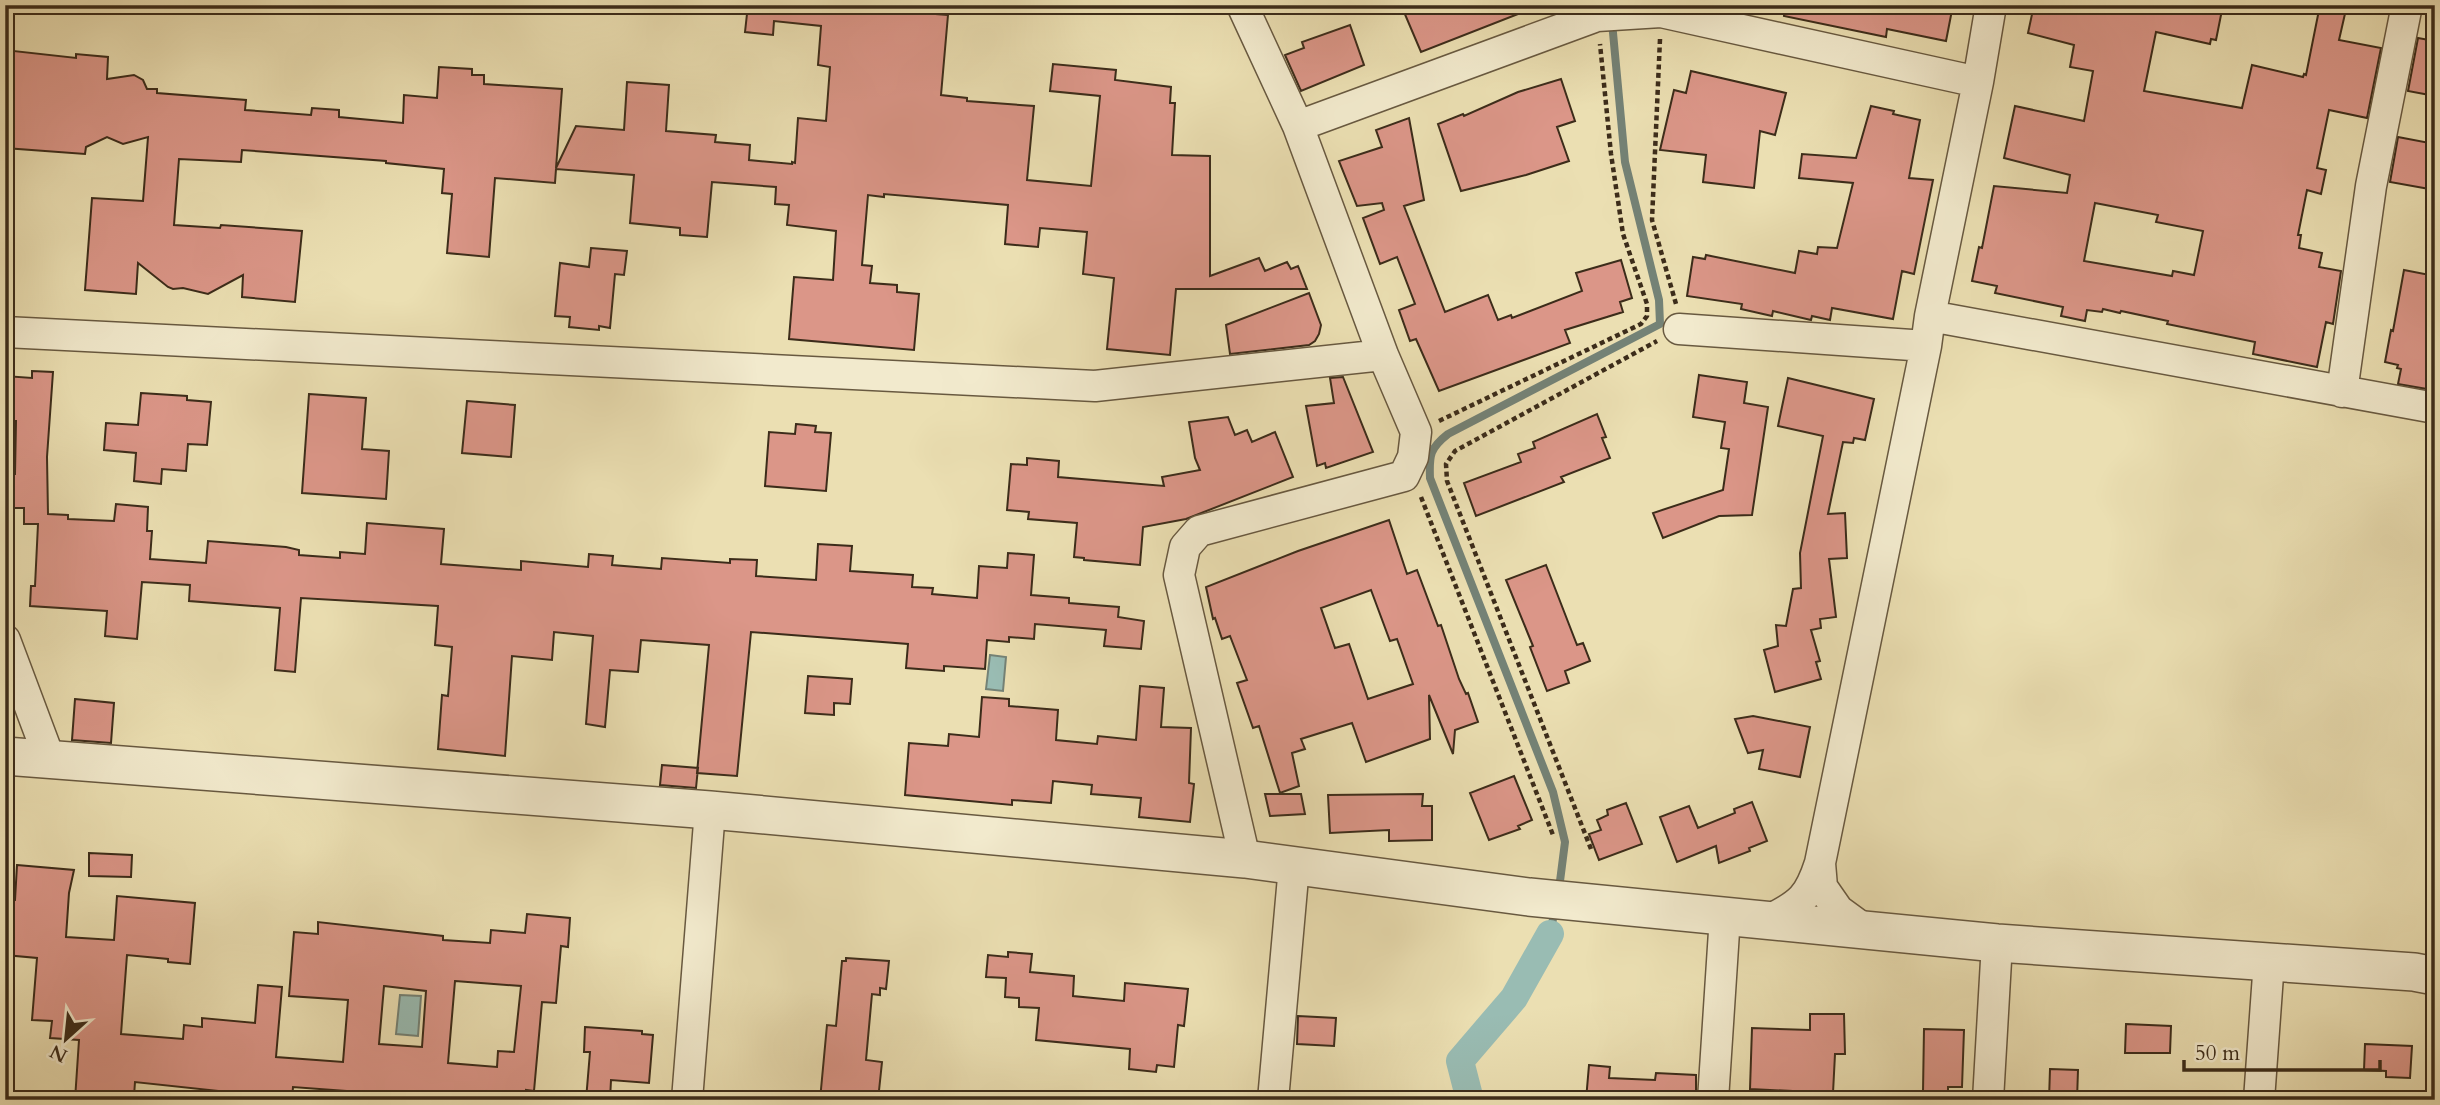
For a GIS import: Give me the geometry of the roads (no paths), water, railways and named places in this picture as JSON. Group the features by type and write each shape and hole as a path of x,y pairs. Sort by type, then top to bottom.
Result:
{"street":[{"path":"1242,5 1298,126 1383,355 1416,432 1413,457 1404,476 1199,531 1185,547 1179,575 1244,859"},
{"path":"1769,920 1795,907 1813,886 1820,863 1927,346 1930,316 1991,5"},
{"path":"2342,392 2371,186 2407,5"},
{"path":"1298,126 1597,16 1661,12 1978,82"},
{"path":"1930,316 2435,408"},
{"path":"1679,329 1927,346"},
{"path":"5,332 1095,386 1383,355"},
{"path":"5,640 50,760"},
{"path":"5,756 710,810 1244,859 1530,897 1583,900 1997,943 2428,972"},
{"path":"687,1100 710,810"},
{"path":"1820,863 1822,887 1838,910 1864,929"},
{"path":"1273,1100 1294,866"},
{"path":"1713,1100 1725,916"},
{"path":"1988,1100 1997,943"},
{"path":"2259,1100 2269,961"}],"water":[{"path":"990,655 1006,657 1003,691 986,689"},
{"path":"400,995 421,996 418,1036 396,1034"}],"waterway":[{"path":"1559,889 1565,842 1553,792 1430,478 1430,463 1434,448 1448,434 1660,324 1659,300 1625,162 1612,22"},
{"path":"1550,934 1555,909"},
{"path":"1470,1100 1460,1061 1514,998 1550,934"}]}
